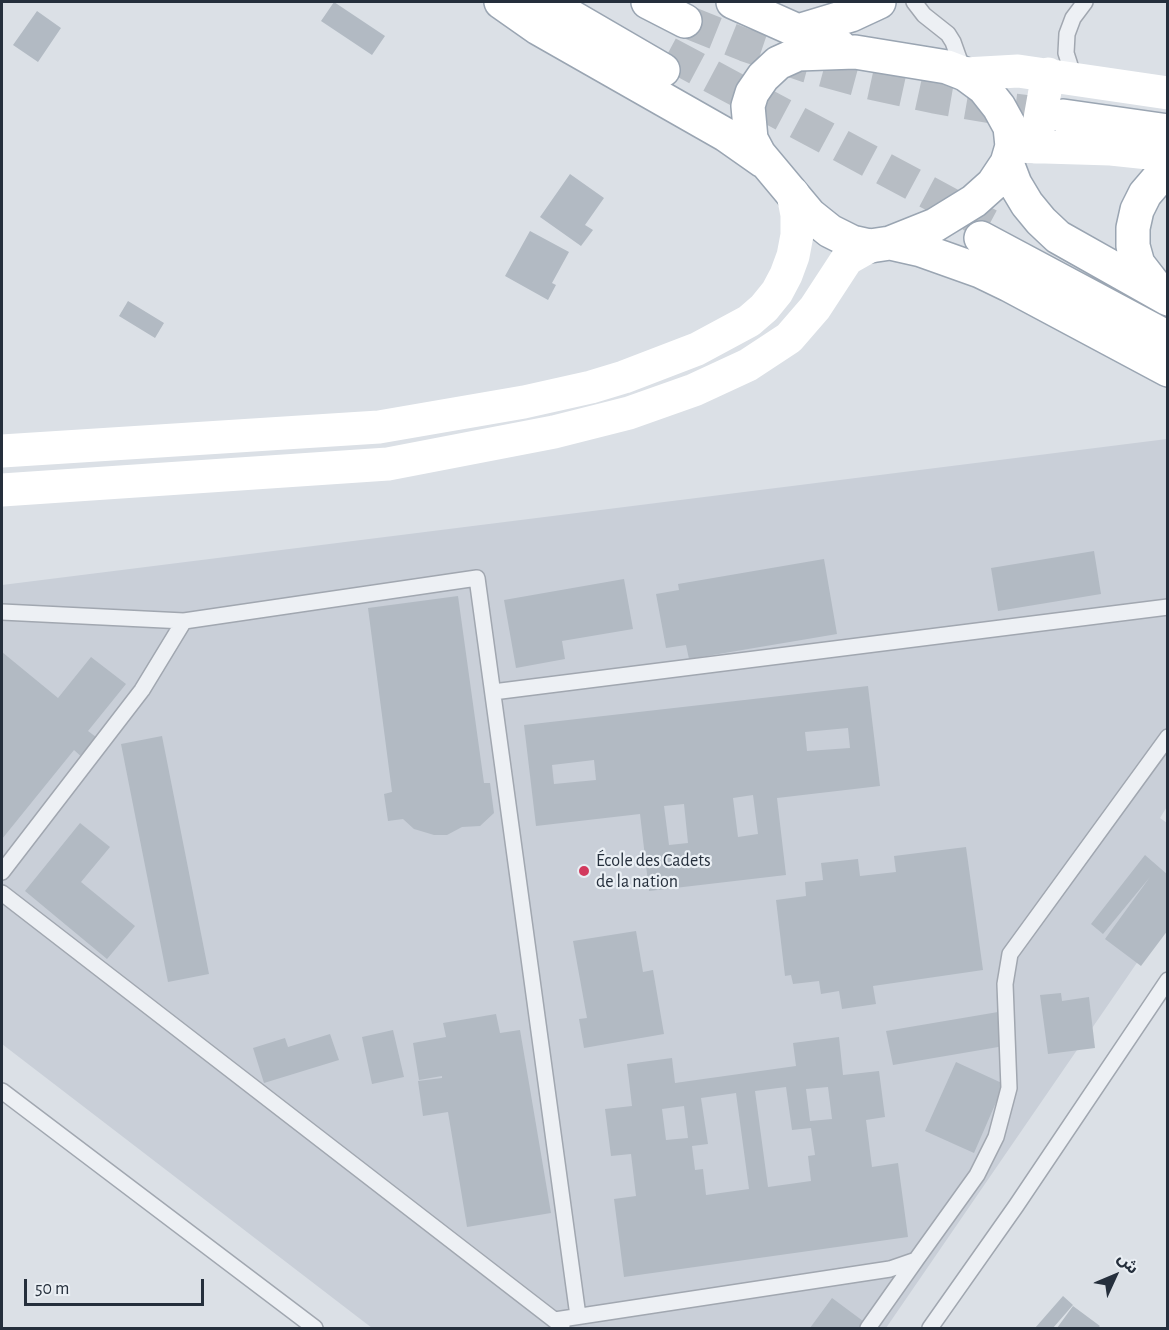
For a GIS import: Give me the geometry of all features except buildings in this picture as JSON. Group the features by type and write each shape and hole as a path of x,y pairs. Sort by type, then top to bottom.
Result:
{"main road":[{"path":"501,2 538,28 726,135 767,163"},
{"path":"546,2 666,61 582,2"},
{"path":"648,2 687,10"},
{"path":"733,2 798,31 855,52 947,68 965,74 984,88 999,107 1010,127 1018,152 1015,184 1041,222 1058,237 1166,306"},
{"path":"798,31 850,15 879,2"},
{"path":"855,52 798,54 777,63 752,93 748,106 751,139 767,163 810,215 830,231 852,242 921,250 980,272 1009,285 1167,370"},
{"path":"965,74 1018,70 1063,91 1167,130"},
{"path":"1063,91 1167,93"},
{"path":"1063,91 1167,113"},
{"path":"2,490 388,464 533,436 629,413 694,390 748,365 789,338 815,308 847,260 880,244 935,225 974,201 993,184 1063,91"},
{"path":"1018,152 1111,149 1167,155"},
{"path":"1166,306 1138,264 1133,246 1133,228 1137,210 1145,194 1167,172"},
{"path":"2,452 379,427 524,402 624,377 697,349 741,326 764,308 777,292 793,256 797,215 793,194"},
{"path":"1166,306 985,232 1167,338"}],"lane":[{"path":"914,2 924,15 948,34 965,74"},
{"path":"1063,91 1067,34 1073,18 1085,2"},
{"path":"2,612 184,621 477,578 578,1316"},
{"path":"493,692 1167,607"},
{"path":"2,872 142,690 184,621"},
{"path":"868,1329 976,1175 996,1137 1009,1088 1005,984 1010,954 1167,736"},
{"path":"2,893 560,1324 578,1316 890,1269 916,1260"},
{"path":"930,1329 1016,1206 1167,980"},
{"path":"2,1091 315,1329"}],"shaded area":[{"name":"École des Cadets de la nation","path":"1167,439 1168,805 1160,818 1167,823 1167,919 886,1328 372,1328 2,1044 2,585"}],"tunnel":[{"path":"685,21 807,66 870,83 998,108 1063,116"},
{"path":"668,53 989,225"}],"place":[{"name":"École des Cadets de la nation","path":"584,871"}]}
